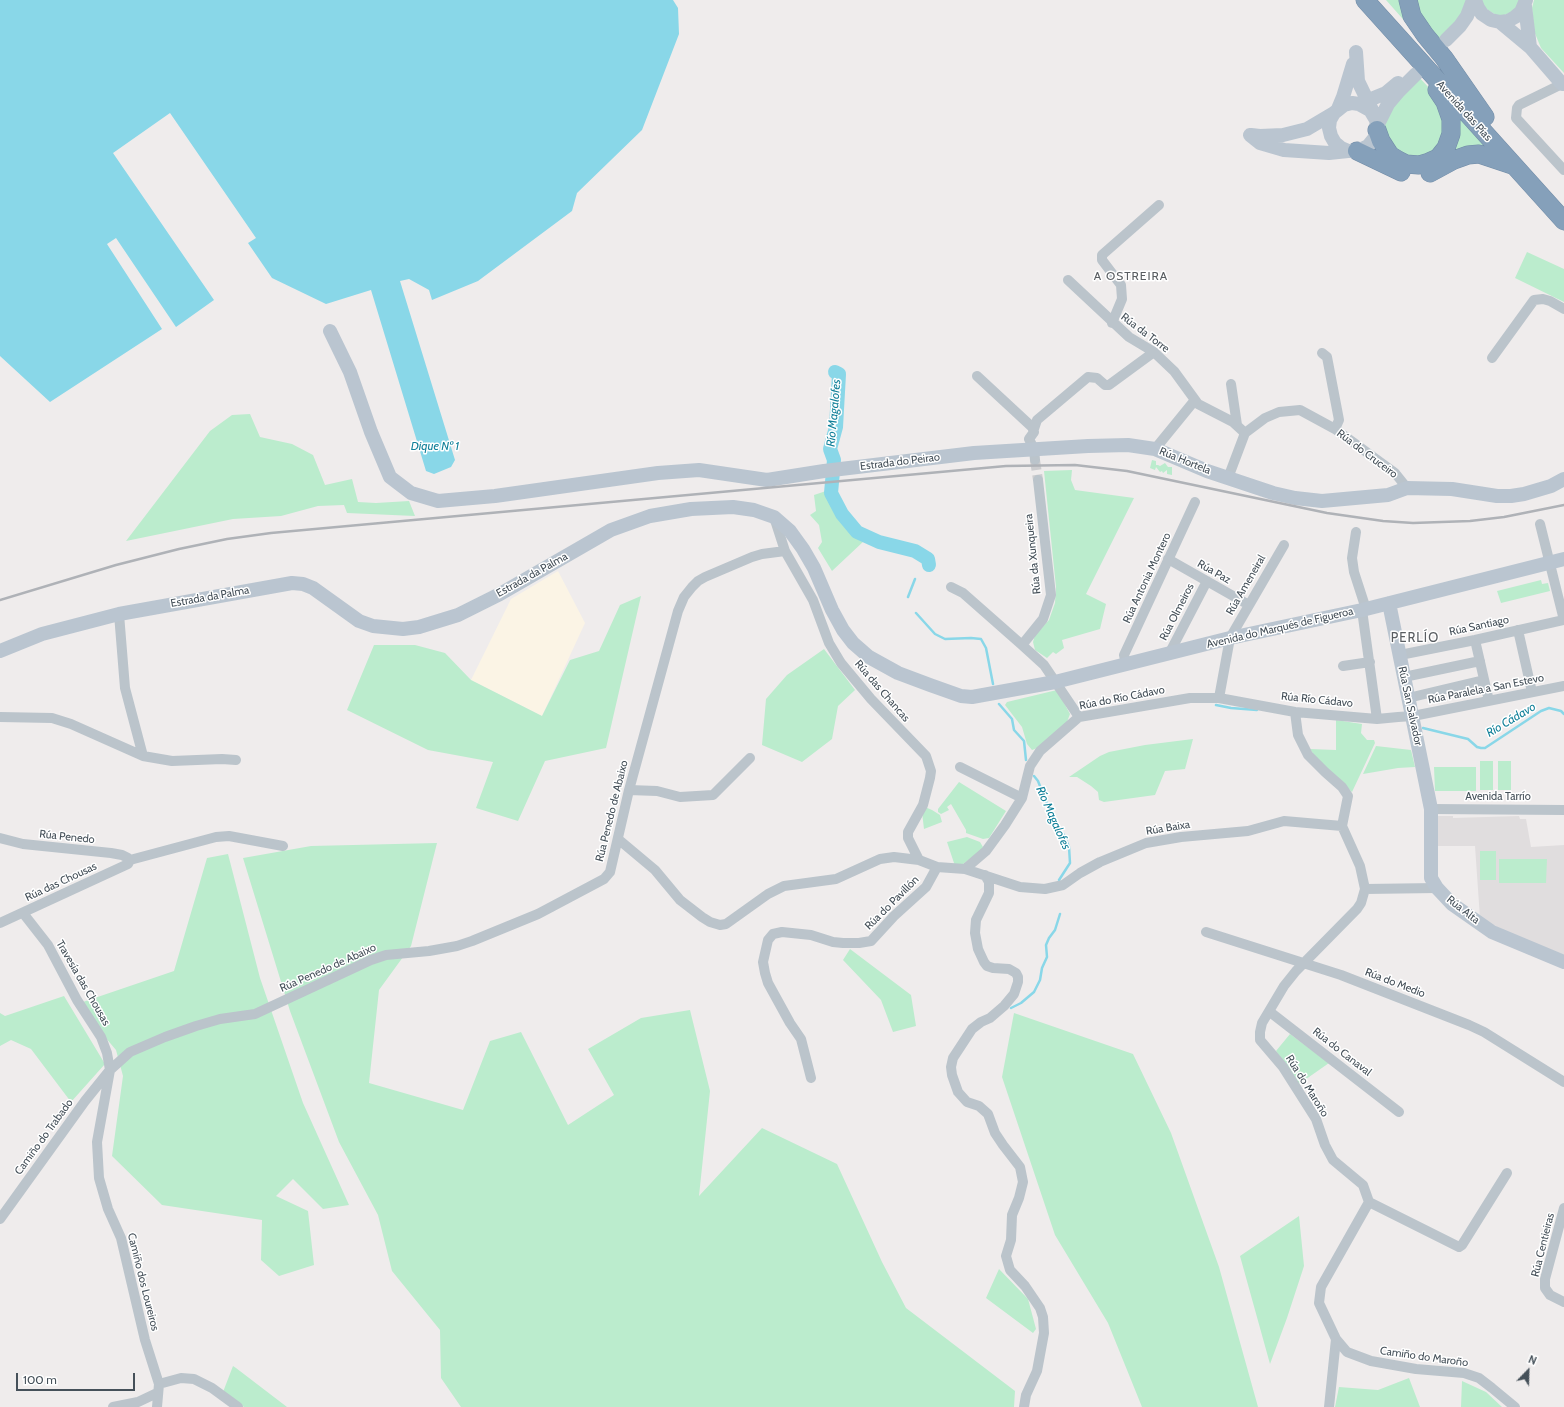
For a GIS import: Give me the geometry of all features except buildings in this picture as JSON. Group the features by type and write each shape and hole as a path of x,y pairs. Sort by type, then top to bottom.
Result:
{"highway":[{"name":"Avenida das Pías","path":"1365,0 1415,68 1514,166 1564,221"},
{"name":"Avenida das Pías","path":"1378,0 1564,204"},
{"path":"1408,0 1412,16 1444,58 1485,117"},
{"path":"1376,124 1382,141 1390,155 1406,164 1419,165 1429,162 1438,158 1446,148 1451,134 1451,120 1445,102 1415,68"},
{"path":"1353,151 1407,174 1417,176 1427,174 1468,154 1479,154 1514,166"}],"street":[{"path":"1474,0 1478,8 1530,47 1563,85 1518,105 1516,118 1564,170"},
{"path":"1474,0 1467,16 1448,42 1470,26 1494,20 1508,21 1521,12 1526,3"},
{"path":"1526,3 1530,47"},
{"path":"1353,151 1341,148 1335,143 1329,128 1330,120 1336,111 1346,91 1356,52 1358,81 1363,102 1370,110 1376,124 1376,136 1368,146 1353,151 1329,153 1284,150 1260,143 1250,135 1283,135 1307,129 1336,111 1344,105 1363,102 1386,93 1415,68"},
{"path":"1376,124 1388,104 1415,68"},
{"path":"1112,323 1122,299 1121,285 1102,260 1102,255 1159,206"},
{"name":"Rúa da Torre","path":"1068,280 1129,338 1154,352 1174,371 1195,400 1203,407 1237,425 1245,432"},
{"path":"1492,358 1534,300 1543,299 1550,301 1564,309"},
{"name":"Estrada do Peirao","path":"330,330 350,372 371,432 390,477 411,493 438,501 496,496 575,486 658,473 698,470 767,480 824,471 974,453 1035,454"},
{"path":"1035,454 1029,439 1034,432 1037,420 1088,377 1097,378 1106,385 1109,385 1154,352"},
{"path":"1322,353 1327,357 1339,420 1334,429"},
{"path":"977,376 1034,429"},
{"path":"1231,384 1237,425"},
{"path":"1155,449 1195,400"},
{"name":"Rúa do Cruceiro","path":"1245,432 1265,418 1279,412 1300,410 1334,429 1395,473 1407,488"},
{"path":"1228,478 1245,432"},
{"name":"Rúa Hortela","path":"1035,454 1128,445 1155,449 1228,478 1273,493 1295,498 1322,501 1388,495 1407,488"},
{"path":"1407,488 1452,489 1497,496 1511,496 1524,494 1551,486 1564,479"},
{"name":"Rúa da Xunqueira","path":"1022,645 1043,619 1051,595 1038,480"},
{"name":"Rúa Antonia Montero","path":"1126,665 1124,655 1196,502"},
{"name":"Estrada da Palma","path":"0,651 42,634 119,614 292,583 303,584 313,588 359,621 373,626 396,629 418,627 458,615 500,594 611,530 650,516 691,509 734,507 754,510 774,517 790,531 814,568 832,610 843,630 853,643 869,657 898,673 961,696 972,697 995,693"},
{"name":"Rúa das Chancas","path":"774,517 785,551 813,600 830,644 841,663 871,699 926,756 931,770 930,778 923,805 908,832 908,838 919,860"},
{"path":"1540,524 1564,620"},
{"path":"1356,532 1352,558 1354,572 1364,609 1377,718"},
{"name":"Rúa Ameneiral","path":"1219,698 1230,638 1284,545"},
{"name":"Rúa Penedo de Abaixo","path":"110,1070 130,1052 165,1037 220,1019 255,1014 371,960 386,956 457,946 538,914 604,879 610,872 629,790 678,611 684,597 698,581 705,577 757,556 785,551"},
{"name":"Avenida do Marqués de Figueroa","path":"995,693 1056,682 1230,638 1364,609 1564,559"},
{"name":"Rúa Paz","path":"1168,560 1249,605"},
{"name":"Rúa Olmeiros","path":"1169,654 1207,581"},
{"path":"951,587 963,593 1044,666 1079,717"},
{"name":"Rúa San Salvador","path":"1389,603 1431,809"},
{"path":"119,614 125,688 143,756"},
{"name":"Rúa Santiago","path":"1400,655 1564,620"},
{"path":"1518,630 1532,692"},
{"path":"1475,640 1489,701"},
{"path":"1404,677 1480,661"},
{"path":"1343,666 1370,662"},
{"path":"1408,698 1484,680"},
{"name":"Rúa Paralela a San Estevo","path":"1413,716 1564,686"},
{"name":"Rúa do Río Cádavo","path":"965,869 986,851 1005,825 1022,798 1030,766 1040,751 1079,717 1190,698 1219,698"},
{"name":"Rúa Río Cádavo","path":"1219,698 1295,712 1377,718 1413,716"},
{"path":"1295,712 1298,735 1308,755 1342,787 1348,796 1342,826 1360,866 1365,889 1437,888"},
{"path":"0,717 52,718 71,724 143,756 172,761 222,759 236,760"},
{"path":"629,790 657,791 680,796 713,795 750,758"},
{"path":"960,768 1022,798"},
{"name":"Avenida Tarrío","path":"1431,809 1564,810"},
{"name":"Rúa Alta","path":"1431,809 1431,878 1437,888 1457,908 1492,932 1564,962"},
{"name":"Rúa Baixa","path":"937,867 965,869 1020,887 1045,889 1063,885 1080,872 1146,843 1181,837 1248,831 1284,821 1342,826"},
{"name":"Rúa das Chousas","path":"0,923 128,864 130,860 216,837 229,836 283,846"},
{"name":"Rúa Penedo","path":"0,838 23,844 111,853 122,855 130,860"},
{"path":"618,839 655,870 680,900 710,922 720,925 726,924 768,894 784,886 836,879 880,859 894,857 919,860 937,867"},
{"name":"Rúa do Pavillón","path":"811,1078 801,1039 790,1023 768,983 764,962 768,940 773,934 782,932 811,935 834,942 843,943 871,941 894,916 926,887 937,867"},
{"path":"985,875 989,882 989,893 976,920 975,933 978,949 987,966 1009,970 1016,973 1018,982 1014,994 1004,1006 990,1018 981,1022 972,1029 953,1058 951,1067 958,1092 968,1102 980,1106 988,1114 995,1133 1020,1166 1023,1182 1019,1198 1012,1215 1011,1240 1006,1256 1010,1270 1025,1286 1040,1308 1043,1317 1044,1333 1037,1371 1026,1395 1024,1407"},
{"name":"Rúa do Maroño","path":"1365,889 1361,903 1357,908 1296,971 1284,986 1270,1012 1262,1023 1260,1040 1283,1067 1316,1119 1325,1145 1333,1160 1363,1185 1370,1202"},
{"name":"Travesía das Chousas","path":"23,913 48,945 77,1000 101,1037 107,1053 110,1070"},
{"name":"Rúa do Medio","path":"1206,932 1341,975 1469,1025 1484,1032 1564,1082"},
{"name":"Rúa do Canaval","path":"1270,1012 1399,1112"},
{"name":"Camiño do Trabado","path":"0,1219 85,1101 110,1070"},
{"name":"Camiño dos Loureiros","path":"110,1070 97,1142 99,1178 108,1209 121,1238 158,1389 156,1407"},
{"path":"1370,1202 1459,1247 1462,1245 1507,1173"},
{"name":"Camiño do Maroño","path":"1370,1202 1321,1287 1319,1303 1336,1339 1347,1352 1371,1361 1416,1369 1464,1373 1479,1378 1515,1407"},
{"name":"Rúa Centieiras","path":"1564,1208 1545,1279 1545,1288 1550,1295 1564,1302"},
{"path":"1329,1407 1336,1339"},
{"path":"113,1407 138,1402 158,1389 181,1378 194,1379 212,1388 238,1407"}],"shaded area":[{"path":"558,571 585,623 542,716 471,680 511,599"},
{"path":"1438,816 1453,816 1453,818 1519,816 1520,819 1526,819 1531,847 1564,845 1564,955 1521,939 1480,918 1475,846 1436,846"}],"green space":[{"path":"1386,0 1403,0 1417,35"},
{"path":"1412,0 1469,0 1464,13 1437,45"},
{"path":"1481,0 1521,0 1514,11 1502,16 1496,15 1485,8"},
{"path":"1534,0 1564,0 1564,73 1541,48 1534,31 1532,8"},
{"path":"1418,76 1430,89 1444,119 1441,145 1421,160 1397,155 1384,132 1386,119 1391,105"},
{"path":"1452,105 1493,150 1454,154"},
{"path":"1527,252 1564,269 1564,302 1515,278"},
{"path":"250,414 260,437 292,444 313,455 325,485 352,479 358,502 376,503 409,501 415,516 347,513 344,505 318,506 281,516 233,519 126,541 210,431 232,415"},
{"path":"1152,460 1156,461 1156,465 1160,466 1165,463 1168,467 1172,467 1172,475 1167,474 1167,470 1163,473 1156,467 1155,470 1150,468"},
{"path":"1072,470 1071,480 1075,490 1134,498 1086,594 1106,604 1100,629 1062,640 1064,648 1056,654 1053,652 1047,658 1035,650 1033,642 1035,635 1049,620 1055,603 1056,587 1044,471"},
{"path":"826,491 842,523 864,541 832,571 818,548 822,542 819,525 810,515 816,511 814,495"},
{"path":"1541,580 1542,584 1548,583 1550,591 1501,603 1497,591"},
{"path":"641,596 606,748 545,761 518,821 476,808 493,762 428,750 347,710 374,645 415,645 445,653 471,680 542,716 570,660 599,651 620,605"},
{"path":"824,649 855,690 838,706 832,739 802,762 762,745 766,699 787,675"},
{"path":"1057,690 1070,714 1067,722 1040,747 1032,750 1027,744 1022,727 1005,705 1007,702"},
{"path":"1336,720 1362,724 1361,733 1367,740 1374,740 1375,743 1352,792 1318,761 1310,749 1336,750"},
{"path":"1193,739 1185,769 1165,771 1155,795 1104,802 1099,800 1098,792 1091,786 1077,777 1069,777 1100,756 1109,752 1145,745"},
{"path":"1376,746 1411,750 1415,767 1398,768 1363,774"},
{"path":"1480,761 1493,761 1493,790 1480,790"},
{"path":"1498,761 1511,761 1511,790 1498,790"},
{"path":"1434,767 1476,767 1476,791 1435,791"},
{"path":"959,782 1006,811 989,838 983,839 966,833 966,830 951,804 947,807 949,810 941,814 938,812 938,809"},
{"path":"925,807 940,815 942,822 924,829 922,812"},
{"path":"967,837 980,842 983,847 982,850 963,864 955,866 947,842"},
{"path":"437,843 411,946 379,990 369,1083 463,1110 490,1041 521,1032 568,1125 614,1095 588,1049 641,1018 690,1010 710,1091 699,1196 762,1128 837,1164 882,1262 906,1308 1015,1391 1014,1407 461,1407 441,1378 440,1330 392,1271 378,1215 339,1142 290,1011 243,858 311,846"},
{"path":"1480,851 1496,851 1496,880 1480,880"},
{"path":"228,854 260,978 303,1103 349,1205 323,1209 293,1179 276,1196 308,1211 314,1265 279,1276 261,1260 262,1220 162,1205 112,1156 123,1076 116,1050 77,1004 174,971 207,858"},
{"path":"1499,859 1547,859 1546,883 1499,883"},
{"path":"850,949 911,995 916,1026 893,1032 881,1000 843,960"},
{"path":"64,996 105,1064 71,1102 31,1049 11,1040 0,1046 0,1013 5,1016"},
{"path":"1014,1013 1133,1054 1171,1133 1219,1267 1258,1407 1142,1407 1108,1323 1055,1235 1002,1077"},
{"path":"1290,1034 1329,1063 1299,1084 1276,1051"},
{"path":"1299,1216 1304,1266 1270,1364 1240,1256"},
{"path":"999,1269 1028,1299 1036,1329 1033,1333 986,1298"},
{"path":"233,1366 287,1407 244,1407 223,1392"},
{"path":"1409,1378 1420,1407 1335,1407 1339,1387 1378,1390"},
{"path":"1462,1381 1486,1392 1502,1407 1461,1407"}],"water":[{"name":"Dique Nº 1","path":"0,0 673,0 678,8 679,34 642,130 577,193 572,211 478,281 432,300 429,290 409,279 400,281 455,460 451,467 434,474 426,471 371,290 326,304 272,278 248,243 256,238 170,113 113,153 214,300 176,327 116,238 107,244 162,329 50,402 0,356"}],"waterway":[{"name":"Río Magalofes","path":"835,372 839,374 836,427 830,449 834,460 831,493 842,514 857,532 879,542 915,551 928,559 929,565"},
{"name":"Río Magalofes","path":"908,597 915,579"},
{"name":"Río Magalofes","path":"916,613 935,634 945,639 981,639 986,648 993,684"},
{"name":"Río Magalofes","path":"999,704 1012,719 1014,730 1024,741 1026,760"},
{"name":"Río Cádavo","path":"1216,705 1257,710"},
{"name":"Río Cádavo","path":"1423,728 1468,739 1477,747 1485,748 1541,711 1549,708 1561,711 1564,714"},
{"name":"Río Magalofes","path":"1034,776 1038,781 1049,809 1050,816 1055,826 1064,835 1069,847 1070,863 1059,880"},
{"name":"Río Magalofes","path":"1011,1008 1021,1003 1034,992 1040,980 1042,968 1047,957 1046,945 1055,930 1060,914"}],"tunnel":[{"path":"1035,460 1038,480"}],"railway":[{"path":"0,600 116,565 179,549 227,539 271,533 1006,466 1075,465 1127,471 1327,513 1383,521 1413,523 1470,521 1504,517 1564,505"}],"district":[{"name":"A OSTREIRA","path":"1131,276"},
{"name":"PERLÍO","path":"1415,638"}]}
